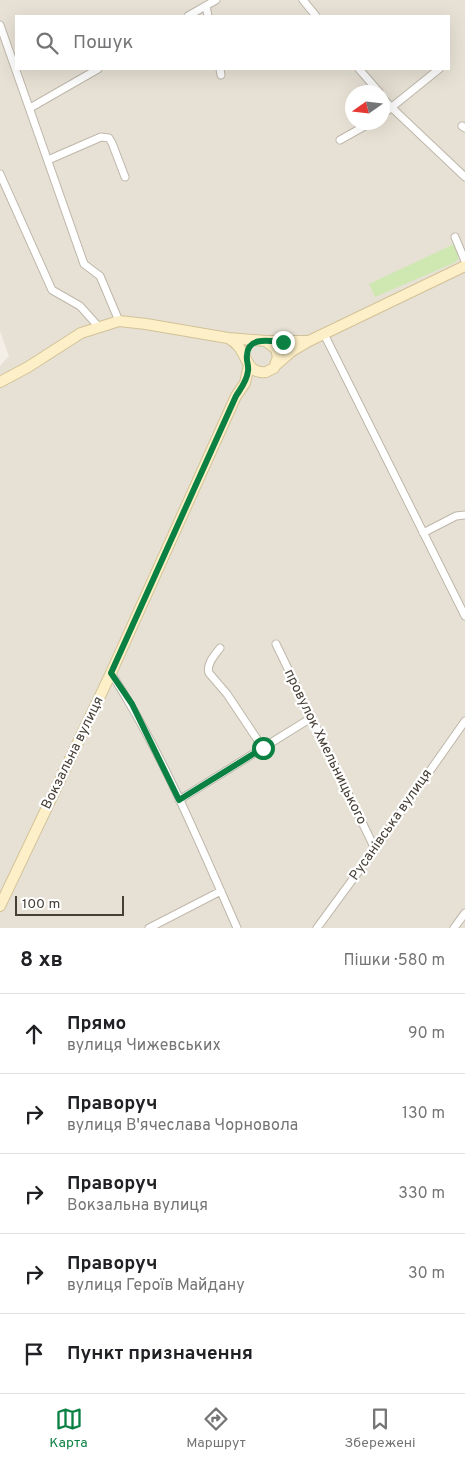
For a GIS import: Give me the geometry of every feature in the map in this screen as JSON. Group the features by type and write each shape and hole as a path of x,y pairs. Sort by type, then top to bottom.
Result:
{"street":[{"path":"190,15 216,0"},
{"path":"303,0 315,15"},
{"path":"206,6 208,15"},
{"path":"0,25 15,66"},
{"path":"16,70 84,264 100,276 118,321"},
{"path":"30,108 96,70"},
{"path":"360,70 373,85"},
{"path":"438,70 392,108 465,177"},
{"path":"340,140 358,130"},
{"path":"48,160 101,137 106,137 112,143 125,177"},
{"path":"0,174 52,290 80,306 98,326"},
{"path":"455,237 465,261"},
{"path":"228,338 240,346 248,363 254,370 262,373 270,370 292,351 309,341 465,266"},
{"path":"0,382 28,367 81,332 118,321 228,338 262,341 309,341"},
{"path":"324,334 465,616"},
{"path":"248,363 248,349 262,341"},
{"path":"262,341 276,349 278,357 276,364"},
{"name":"Вокзальна вулиця","path":"245,383 248,363"},
{"name":"Вокзальна вулиця","path":"0,906 111,673 236,396 245,383 262,373"},
{"path":"423,533 456,516 465,515"},
{"name":"провулок Хмельницького","path":"276,644 310,718 375,849"},
{"path":"220,648 207,669 227,694 263,748"},
{"path":"111,673 132,704 179,800 237,928"},
{"path":"179,800 310,718"},
{"name":"Русанівська вулиця","path":"317,928 462,728 465,721"},
{"path":"149,928 221,891"},
{"path":"454,928 465,913"}],"shaded area":[{"path":"0,0 465,0 465,928 0,928 0,366 9,356 0,331"}],"green space":[{"path":"454,244 460,255 456,262 375,297 369,284"}],"route":[{"path":"263,748 179,800 132,704 111,673 236,396 245,383 248,371 246,357 248,349 258,341 283,342"}]}
